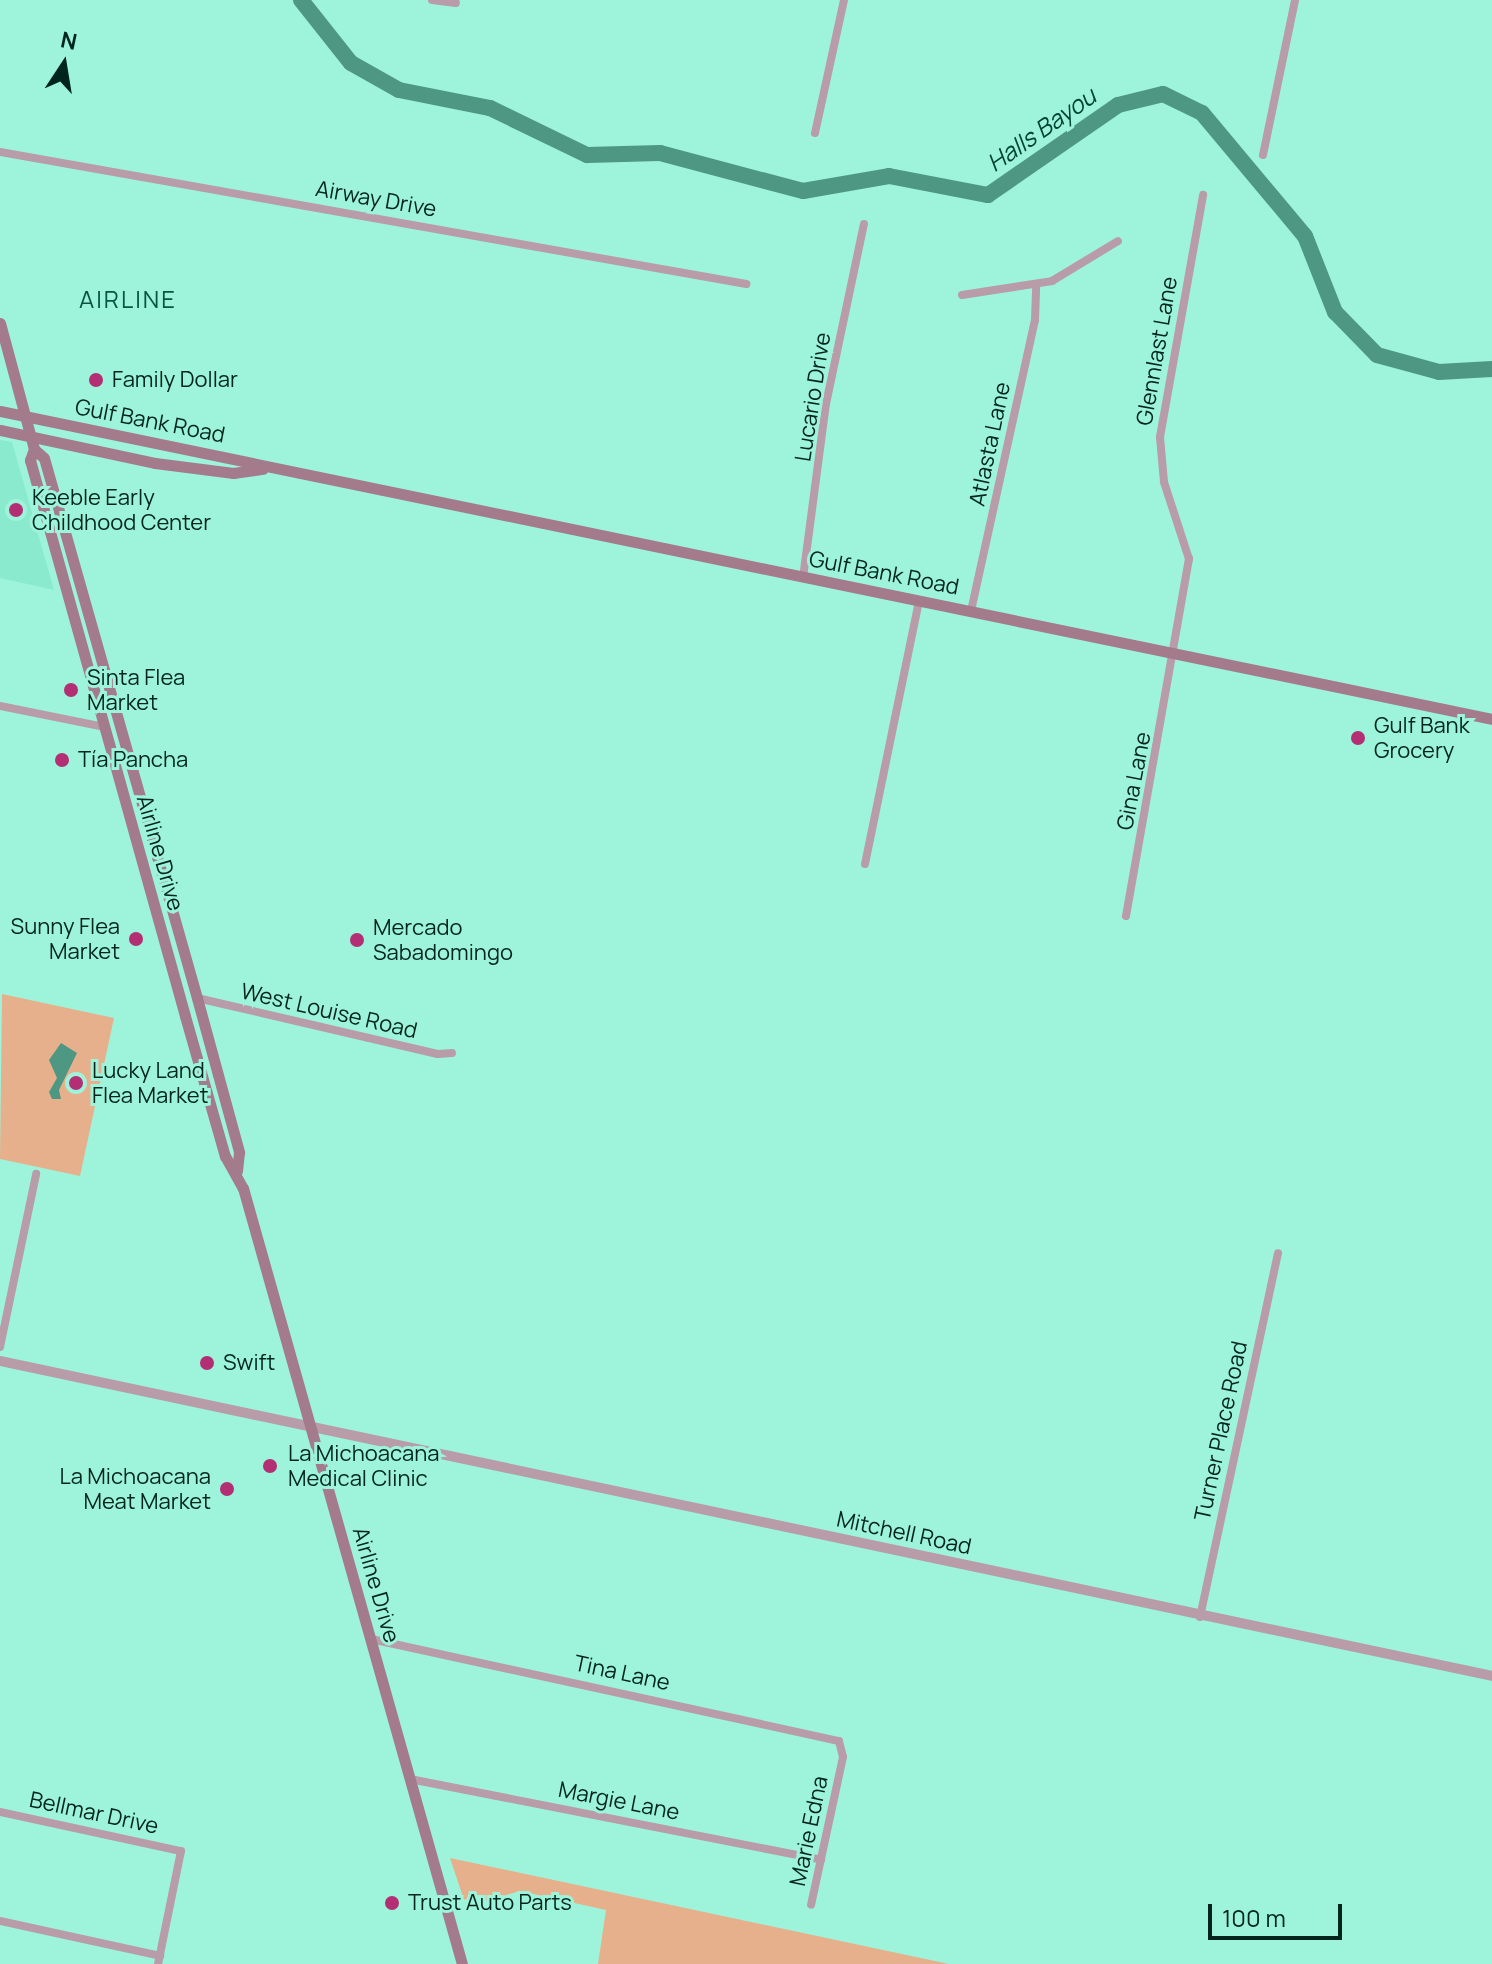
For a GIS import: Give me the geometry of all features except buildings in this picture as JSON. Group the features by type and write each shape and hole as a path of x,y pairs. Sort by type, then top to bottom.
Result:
{"main road":[{"name":"Airline Drive","path":"0,323 29,435 34,449 44,458 197,998 239,1152 237,1171 462,1964"},
{"name":"Gulf Bank Road","path":"0,411 1492,719"},
{"name":"Gulf Bank Road","path":"0,430 155,463 233,473 267,468"},
{"name":"Airline Drive","path":"34,449 30,460 185,1016 225,1156 237,1171"},
{"path":"185,1016 197,998"}],"street":[{"path":"432,0 456,3"},
{"path":"815,133 844,0"},
{"path":"1263,155 1295,0"},
{"name":"Airway Drive","path":"0,152 746,284"},
{"name":"Glennlast Lane","path":"1174,653 1189,559 1164,482 1161,423 1203,195"},
{"name":"Lucario Drive","path":"803,578 826,404 864,224"},
{"path":"962,295 1052,281 1118,241"},
{"name":"Atlasta Lane","path":"971,611 1035,320 1036,284"},
{"path":"865,864 919,602"},
{"name":"Gina Lane","path":"1126,916 1174,653"},
{"path":"0,706 104,727"},
{"name":"West Louise Road","path":"197,998 438,1054 452,1053"},
{"path":"0,1347 36,1174"},
{"name":"Turner Place Road","path":"1200,1617 1278,1253"},
{"name":"Mitchell Road","path":"0,1361 1200,1617 1492,1676"},
{"name":"Tina Lane","path":"371,1639 833,1737 839,1741 842,1765"},
{"name":"Marie Edna","path":"811,1905 842,1765"},
{"name":"Margie Lane","path":"410,1779 821,1860"},
{"name":"Bellmar Drive","path":"0,1812 181,1851 159,1960"},
{"path":"0,1921 159,1960"}],"shaded area":[{"name":"Keeble Early Childhood Center","path":"0,440 12,442 54,590 0,578"},
{"path":"2,994 114,1018 80,1176 0,1159"},
{"path":"450,1858 949,1964 598,1964 606,1910 520,1891 486,1901 478,1895 464,1900"}],"water":[{"path":"61,1043 77,1053 59,1090 61,1099 52,1099 49,1092 57,1078 49,1060"}],"waterway":[{"name":"Halls Bayou","path":"301,0 351,63 399,90 490,108 587,155 660,153 803,191 889,176 988,195 1118,105 1163,94 1202,113 1305,236 1335,312 1377,355 1439,372 1492,369"}],"place":[{"name":"Family Dollar","path":"96,380"},
{"name":"Keeble Early Childhood Center","path":"16,510"},
{"name":"Sinta Flea Market","path":"71,690"},
{"name":"Gulf Bank Grocery","path":"1358,738"},
{"name":"Tía Pancha","path":"62,760"},
{"name":"Sunny Flea Market","path":"136,939"},
{"name":"Mercado Sabadomingo","path":"357,940"},
{"name":"Lucky Land Flea Market","path":"76,1083"},
{"name":"Swift","path":"207,1363"},
{"name":"La Michoacana Medical Clinic","path":"270,1466"},
{"name":"La Michoacana Meat Market","path":"227,1489"},
{"name":"Trust Auto Parts","path":"392,1903"}],"district":[{"name":"AIRLINE","path":"128,299"}]}
